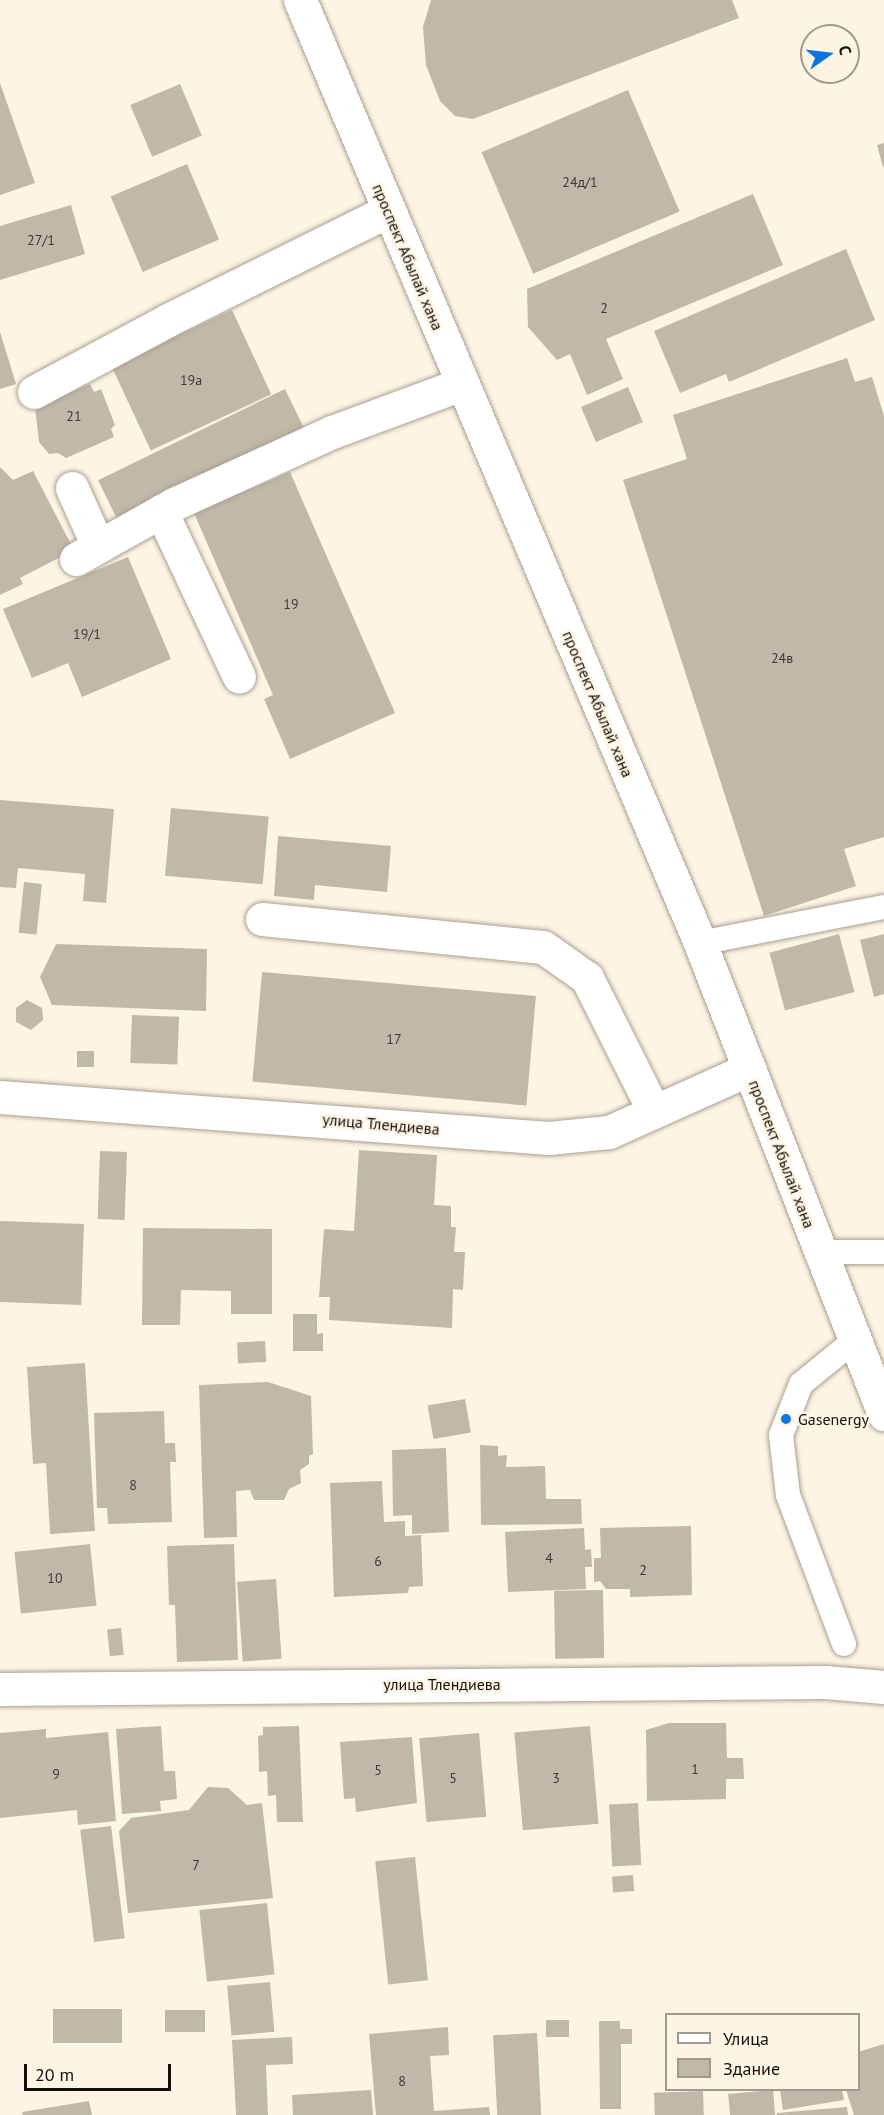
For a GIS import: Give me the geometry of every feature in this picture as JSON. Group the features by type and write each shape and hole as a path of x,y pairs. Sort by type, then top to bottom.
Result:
{"street":[{"name":"проспект Абылай хана","path":"300,0 700,943 884,1414"},
{"path":"34,392 168,320 388,211"},
{"path":"72,488 87,552 161,510 332,432 462,384"},
{"path":"161,510 239,676"},
{"path":"262,918 543,947 587,978 654,1112"},
{"name":"улица Тлендиева","path":"0,1097 549,1138 609,1132 749,1069"},
{"name":"улица Тлендиева","path":"0,1689 825,1682 884,1687"}],"lane":[{"path":"700,943 884,907"},
{"path":"820,1252 884,1252"},
{"path":"844,1644 788,1495 781,1435 790,1404 801,1384 855,1340"}],"building":[{"path":"431,0 732,0 739,18 473,119 455,116 440,101 426,65 423,27"},
{"path":"0,83 35,183 0,195"},
{"path":"180,84 202,136 152,157 130,105"},
{"path":"628,90 680,212 533,274 482,152"},
{"path":"884,143 884,166 883,167 877,145"},
{"path":"187,164 219,239 143,272 111,196"},
{"path":"753,194 783,265 606,339 623,379 587,395 570,354 557,360 528,327 527,289"},
{"path":"71,205 85,254 0,280 0,226"},
{"path":"846,249 875,320 729,382 726,374 680,393 654,331"},
{"path":"232,310 271,394 151,450 111,366"},
{"path":"0,332 16,384 0,389"},
{"path":"847,358 855,382 872,377 884,416 884,837 844,849 856,886 764,916 623,480 687,459 673,415"},
{"path":"90,384 94,392 101,389 115,425 111,429 114,437 66,458 58,453 49,454 39,442 35,407"},
{"path":"628,387 643,422 596,442 581,407"},
{"path":"285,389 304,428 117,519 98,480"},
{"path":"0,467 13,480 33,471 74,550 20,578 23,584 0,595"},
{"path":"290,472 395,713 290,759 264,699 273,695 194,513"},
{"path":"128,557 171,659 82,697 68,663 32,678 3,609"},
{"path":"0,800 114,809 106,903 83,901 85,874 18,868 16,888 0,887"},
{"path":"171,808 269,817 263,884 165,876"},
{"path":"278,836 391,846 387,892 315,885 314,900 274,896"},
{"path":"24,882 42,884 37,935 19,933"},
{"path":"839,934 855,992 785,1011 769,953"},
{"path":"884,934 884,994 874,997 860,940"},
{"path":"56,944 207,949 206,1011 52,1005 40,977"},
{"path":"262,972 536,996 526,1106 252,1082"},
{"path":"27,1000 42,1008 43,1020 31,1030 16,1022 16,1008"},
{"path":"132,1015 179,1017 177,1065 130,1063"},
{"path":"77,1051 94,1051 94,1067 77,1067"},
{"path":"359,1150 437,1155 434,1205 451,1206 451,1227 456,1227 454,1252 465,1252 463,1290 453,1289 452,1328 329,1320 330,1297 319,1297 324,1229 354,1231"},
{"path":"100,1151 127,1152 125,1220 98,1219"},
{"path":"0,1221 84,1224 81,1305 0,1302"},
{"path":"143,1228 272,1229 272,1314 231,1314 231,1291 181,1290 180,1325 142,1325"},
{"path":"293,1314 317,1314 317,1334 323,1333 323,1351 293,1351"},
{"path":"265,1341 266,1362 238,1363 237,1342"},
{"path":"85,1363 95,1531 50,1534 46,1463 33,1464 27,1367"},
{"path":"268,1382 311,1396 313,1454 309,1456 309,1464 300,1470 301,1483 289,1489 284,1500 254,1500 250,1490 236,1491 237,1537 204,1538 199,1385"},
{"path":"465,1399 471,1432 433,1439 428,1406"},
{"path":"164,1411 165,1443 175,1443 176,1462 170,1462 172,1522 108,1524 107,1508 97,1508 94,1413"},
{"path":"480,1445 498,1446 498,1456 507,1455 506,1467 545,1466 546,1499 581,1499 582,1524 481,1525"},
{"path":"446,1448 449,1532 412,1534 412,1515 393,1516 392,1450"},
{"path":"382,1481 384,1522 405,1521 405,1536 421,1535 423,1586 409,1587 408,1593 334,1597 330,1483"},
{"path":"691,1526 692,1595 630,1597 630,1589 606,1589 600,1581 594,1582 594,1558 601,1558 600,1528"},
{"path":"584,1528 585,1550 591,1549 592,1567 585,1567 586,1589 508,1592 505,1532"},
{"path":"90,1544 96,1606 21,1614 14,1552"},
{"path":"234,1544 238,1660 177,1662 175,1605 169,1605 167,1546"},
{"path":"276,1579 282,1659 243,1662 237,1582"},
{"path":"603,1590 604,1658 555,1659 554,1591"},
{"path":"121,1628 124,1655 110,1656 107,1629"},
{"path":"669,1723 726,1723 727,1758 743,1758 744,1779 726,1779 726,1799 647,1801 646,1730"},
{"path":"161,1726 164,1771 175,1771 177,1799 160,1801 161,1811 122,1814 116,1729"},
{"path":"299,1726 303,1822 277,1822 276,1795 268,1796 267,1771 259,1772 258,1736 263,1735 263,1727"},
{"path":"590,1726 599,1824 523,1830 514,1733"},
{"path":"46,1729 46,1738 108,1732 116,1821 78,1825 77,1810 0,1818 0,1733"},
{"path":"479,1733 486,1817 427,1822 419,1738"},
{"path":"412,1737 417,1803 356,1812 355,1798 344,1799 340,1742"},
{"path":"208,1787 228,1788 247,1805 262,1803 273,1898 128,1913 119,1831 131,1818 189,1810"},
{"path":"638,1803 641,1865 612,1866 609,1805"},
{"path":"111,1826 125,1938 94,1942 80,1830"},
{"path":"415,1857 428,1980 388,1985 375,1861"},
{"path":"633,1875 634,1891 613,1892 612,1876"},
{"path":"267,1903 275,1975 207,1982 199,1910"},
{"path":"270,1982 274,2032 232,2036 227,1986"},
{"path":"53,2009 122,2009 122,2043 53,2043"},
{"path":"165,2010 205,2010 205,2032 165,2032"},
{"path":"546,2020 569,2020 569,2037 546,2037"},
{"path":"599,2021 620,2021 620,2029 632,2029 632,2044 621,2044 621,2109 600,2109"},
{"path":"448,2027 449,2055 430,2056 434,2111 489,2107 490,2115 376,2115 369,2034"},
{"path":"537,2033 541,2115 497,2115 493,2035"},
{"path":"292,2037 293,2064 266,2065 268,2115 236,2115 232,2040"},
{"path":"884,2044 884,2115 854,2115 846,2091 860,2091 860,2051"},
{"path":"371,2090 373,2115 293,2115 292,2095"},
{"path":"703,2091 704,2115 655,2115 654,2093"},
{"path":"773,2091 775,2115 730,2115 728,2094"},
{"path":"780,2091 842,2091 844,2100 783,2110"},
{"path":"89,2101 92,2115 23,2115 22,2112"},
{"path":"847,2107 848,2115 777,2115 777,2113"}],"place":[{"name":"Gasenergy","path":"786,1419"}]}
